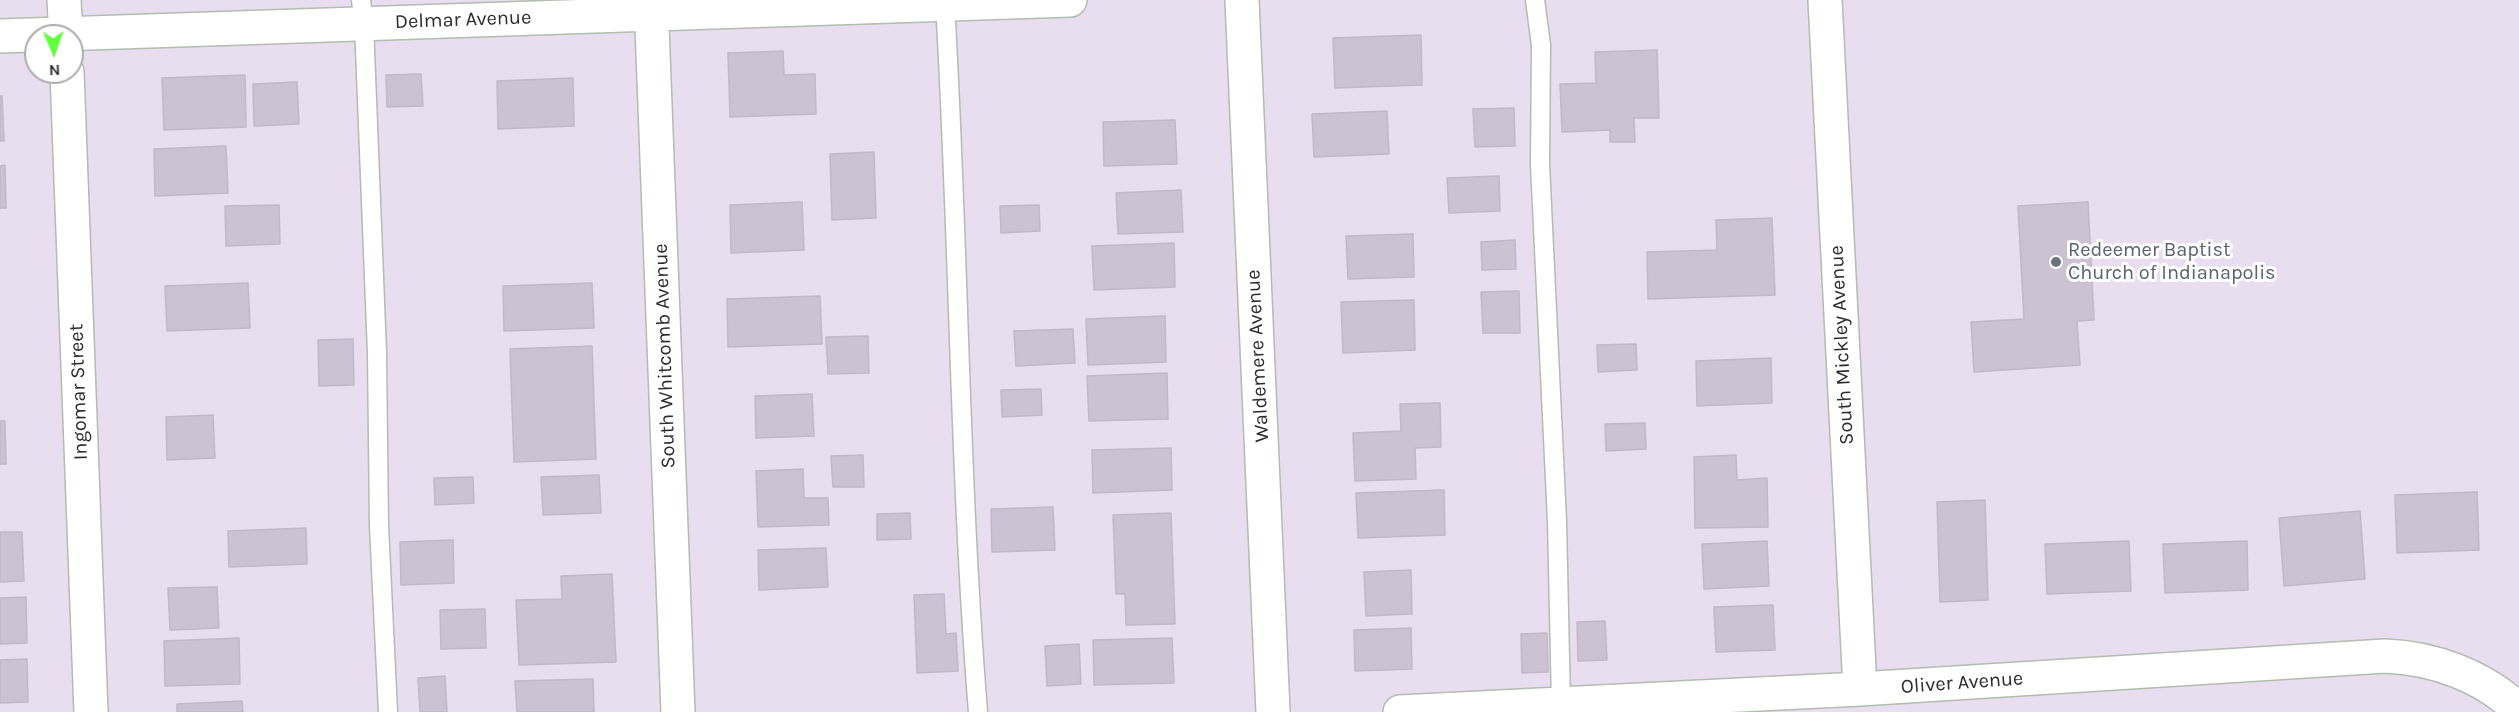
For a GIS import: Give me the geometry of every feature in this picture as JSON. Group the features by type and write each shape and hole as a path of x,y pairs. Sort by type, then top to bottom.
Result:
{"street":[{"path":"64,0 65,24"},
{"name":"Delmar Avenue","path":"84,34 363,12 945,4 1070,0"},
{"name":"Waldemere Avenue","path":"1242,0 1273,712"},
{"name":"South Mickley Avenue","path":"1825,0 1860,689"},
{"name":"South Whitcomb Avenue","path":"652,7 678,712"},
{"name":"Delmar Avenue","path":"0,36 24,36"},
{"name":"Ingomar Street","path":"67,84 91,712"},
{"name":"Oliver Avenue","path":"1400,712 1860,689 2385,656 2452,668 2483,683 2516,707"}],"lane":[{"path":"1535,0 1541,45 1541,176 1558,545 1561,704"},
{"path":"945,4 970,618 978,712"},
{"path":"363,12 377,353 379,526 388,712"}],"building":[{"path":"1421,35 1422,85 1335,88 1333,38"},
{"path":"1657,50 1659,118 1634,118 1635,142 1610,142 1610,130 1562,132 1560,84 1596,83 1595,52"},
{"path":"783,51 784,75 815,74 816,114 730,117 728,53"},
{"path":"421,74 423,106 387,107 386,75"},
{"path":"245,75 246,127 164,130 162,78"},
{"path":"573,78 574,126 498,129 497,81"},
{"path":"297,82 299,124 254,126 253,84"},
{"path":"0,96 2,96 4,141 0,141"},
{"path":"1514,108 1515,146 1475,147 1473,109"},
{"path":"1387,111 1389,154 1314,157 1312,114"},
{"path":"1175,120 1177,164 1104,166 1103,122"},
{"path":"226,146 228,193 155,196 154,149"},
{"path":"874,152 876,218 832,220 830,154"},
{"path":"5,165 6,208 0,208 0,166"},
{"path":"1499,176 1500,211 1449,213 1447,178"},
{"path":"1181,190 1183,232 1118,234 1116,193"},
{"path":"802,202 804,250 731,253 730,205"},
{"name":"Redeemer Baptist Church of Indianapolis","path":"2088,202 2094,320 2077,321 2080,365 1974,372 1971,322 2024,319 2018,206"},
{"path":"279,205 280,244 226,246 225,206"},
{"path":"1039,205 1040,231 1001,233 1000,206"},
{"path":"1772,218 1775,295 1648,299 1647,252 1717,250 1716,220"},
{"path":"1413,234 1414,277 1348,279 1346,236"},
{"path":"1515,240 1516,269 1482,270 1481,242"},
{"path":"1174,243 1175,287 1094,290 1092,246"},
{"path":"248,283 250,328 167,331 165,286"},
{"path":"592,283 594,328 504,331 503,286"},
{"path":"1519,291 1520,333 1483,333 1481,292"},
{"path":"820,296 822,344 728,347 727,299"},
{"path":"1414,300 1415,350 1343,353 1341,302"},
{"path":"1165,316 1166,362 1088,365 1086,319"},
{"path":"1073,329 1075,363 1016,366 1014,331"},
{"path":"868,336 869,373 828,374 826,337"},
{"path":"353,339 354,385 319,386 318,340"},
{"path":"1636,344 1637,370 1598,372 1597,345"},
{"path":"592,346 596,459 514,462 510,349"},
{"path":"1771,358 1772,403 1697,406 1696,361"},
{"path":"1167,373 1168,419 1089,421 1087,376"},
{"path":"1041,389 1042,415 1002,417 1001,390"},
{"path":"812,394 814,436 756,438 755,396"},
{"path":"1440,403 1441,447 1415,448 1416,479 1355,481 1353,433 1401,431 1400,404"},
{"path":"213,415 215,458 167,460 166,417"},
{"path":"0,421 5,421 6,464 0,464"},
{"path":"1645,423 1646,449 1606,451 1605,424"},
{"path":"1171,448 1172,490 1093,493 1092,450"},
{"path":"863,455 864,487 833,487 831,456"},
{"path":"1736,455 1737,480 1767,478 1768,527 1695,528 1694,457"},
{"path":"803,469 804,498 828,498 829,525 758,527 756,471"},
{"path":"599,475 601,513 543,515 541,477"},
{"path":"473,477 474,503 435,505 434,478"},
{"path":"1444,490 1445,535 1358,538 1356,493"},
{"path":"2477,492 2479,550 2397,553 2395,495"},
{"path":"1985,500 1988,600 1940,602 1937,502"},
{"path":"1053,507 1055,550 992,552 991,509"},
{"path":"2360,511 2365,579 2284,586 2279,518"},
{"path":"910,513 911,539 877,540 877,514"},
{"path":"1171,513 1175,624 1126,625 1125,594 1116,594 1113,515"},
{"path":"306,528 307,564 229,567 228,531"},
{"path":"0,532 22,532 24,581 0,582"},
{"path":"453,540 454,583 401,585 400,542"},
{"path":"1767,541 1769,586 1704,589 1702,544"},
{"path":"2129,541 2131,591 2047,594 2045,544"},
{"path":"2247,541 2248,590 2165,593 2163,544"},
{"path":"826,548 828,587 759,590 758,550"},
{"path":"1411,570 1412,614 1366,616 1364,572"},
{"path":"612,574 616,662 519,665 516,600 562,599 561,576"},
{"path":"217,587 219,628 170,630 168,588"},
{"path":"944,594 946,634 956,633 958,671 917,673 914,595"},
{"path":"26,597 27,643 0,644 0,598"},
{"path":"1773,605 1775,650 1716,652 1714,607"},
{"path":"485,609 486,648 441,649 440,610"},
{"path":"1605,621 1607,660 1578,661 1577,622"},
{"path":"1411,628 1412,669 1355,671 1354,630"},
{"path":"1547,633 1548,672 1522,673 1521,634"},
{"path":"239,638 240,684 165,686 164,641"},
{"path":"1172,638 1174,683 1094,685 1093,640"},
{"path":"1079,644 1081,684 1047,686 1045,646"},
{"path":"27,659 28,702 0,703 0,660"},
{"path":"445,676 447,712 420,712 418,678"},
{"path":"593,679 594,712 517,712 515,681"},
{"path":"242,701 243,712 177,712 177,704"}],"place":[{"name":"Redeemer Baptist Church of Indianapolis","path":"2056,262"}]}
